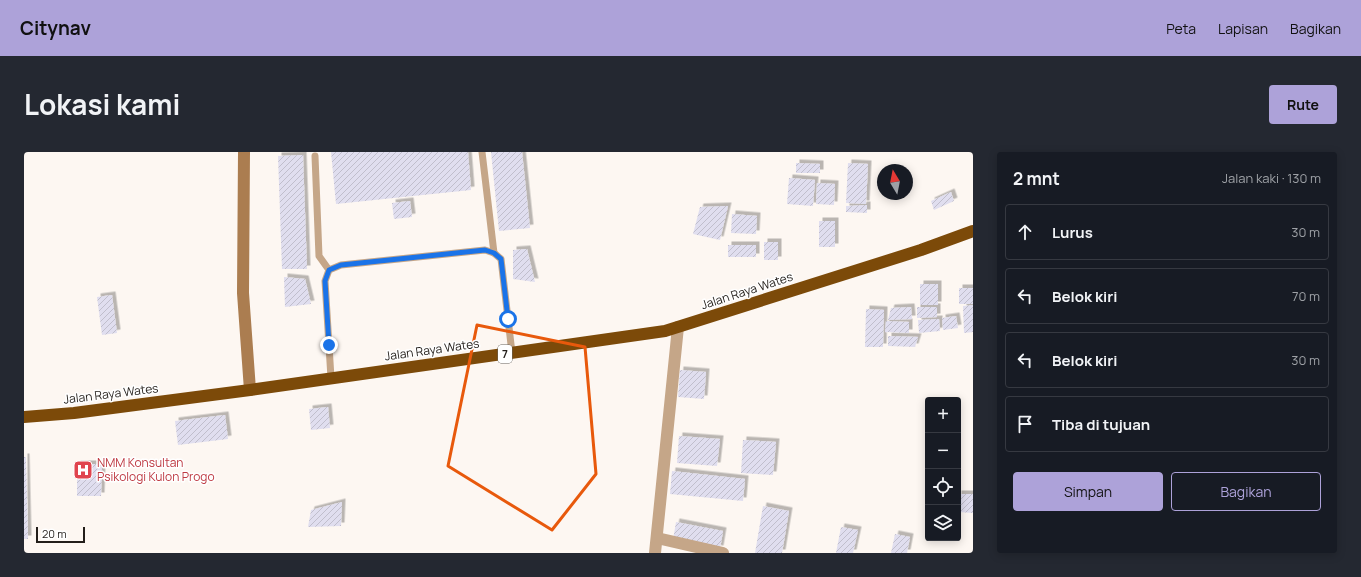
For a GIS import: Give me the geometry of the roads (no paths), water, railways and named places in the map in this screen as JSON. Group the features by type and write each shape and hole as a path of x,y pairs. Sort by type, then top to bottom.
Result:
{"highway":[{"name":"Jalan Raya Wates","path":"24,417 74,413 250,390 665,331 921,250 973,231"}],"street":[{"path":"244,152 244,293 250,390"},
{"path":"655,553 678,327"},
{"path":"657,538 723,553"}],"lane":[{"path":"482,152 494,253"},
{"path":"315,156 319,256 329,270"},
{"path":"331,378 325,281 329,270 341,265 485,250 494,253 501,259 512,353"}],"place":[{"name":"NMM Konsultan Psikologi Kulon Progo","path":"83,470"}]}
